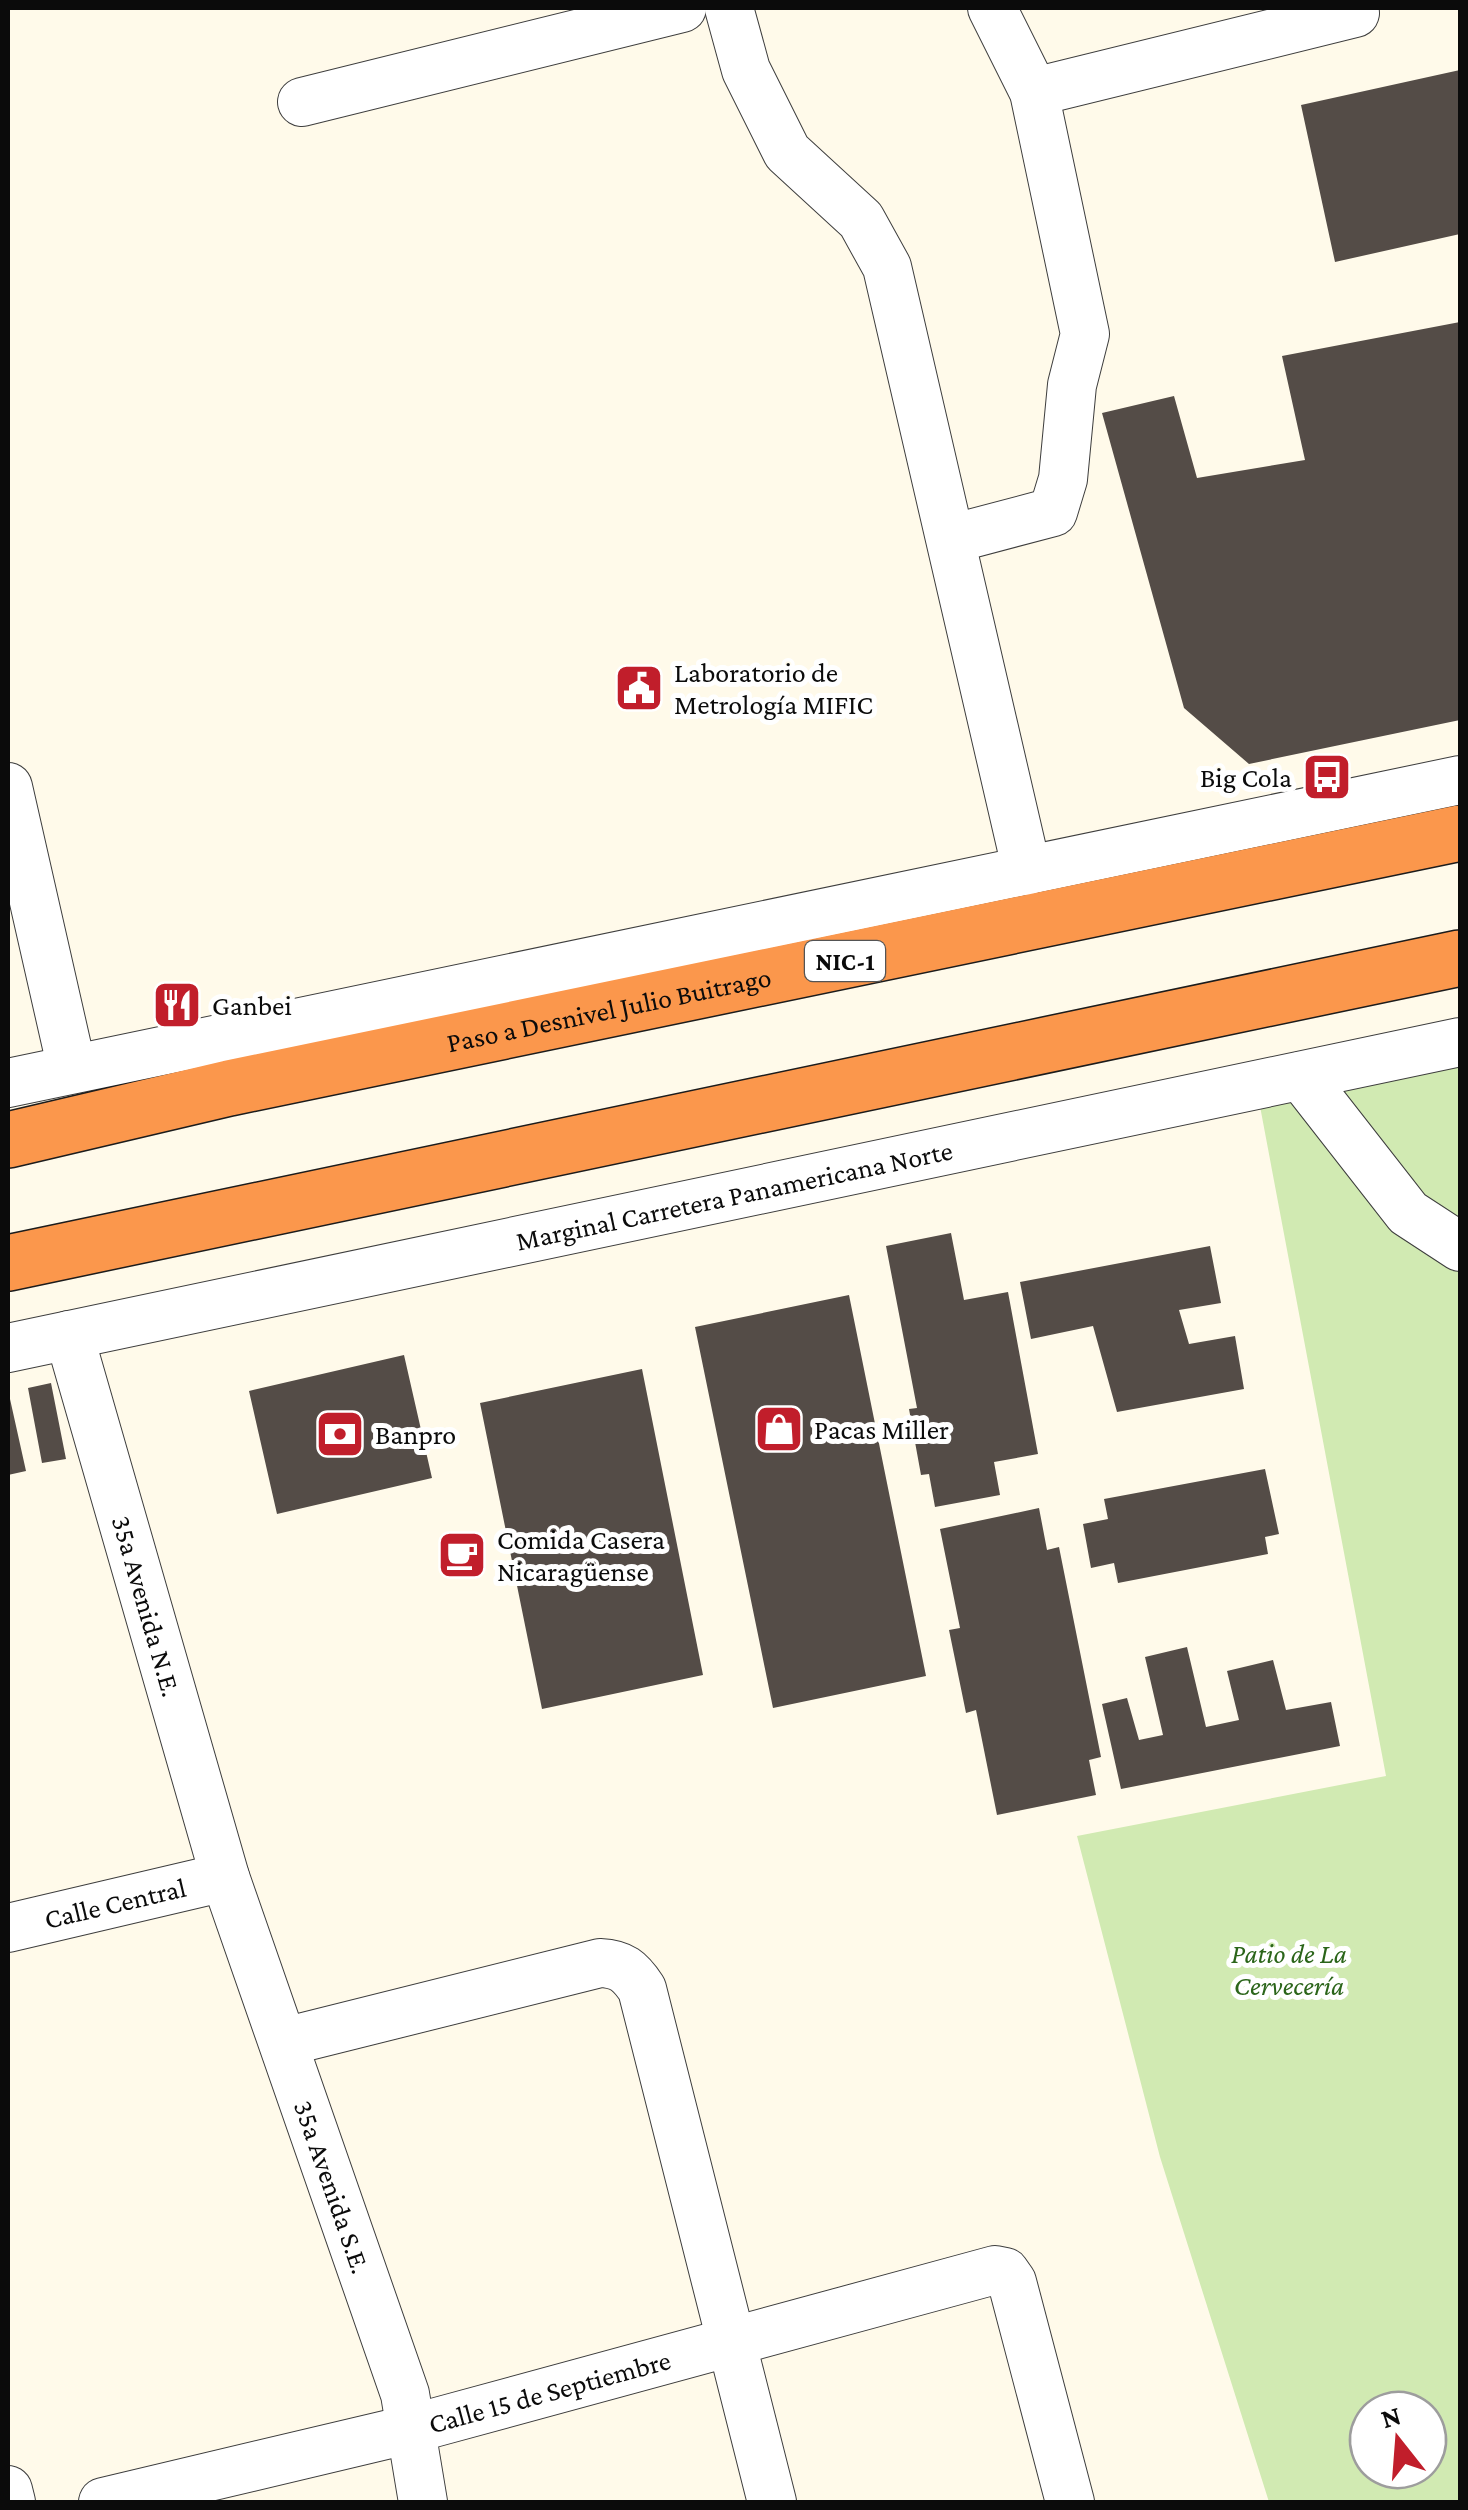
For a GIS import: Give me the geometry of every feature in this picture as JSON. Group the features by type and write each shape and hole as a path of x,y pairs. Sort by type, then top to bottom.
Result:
{"highway":[{"name":"Paso a Desnivel Julio Buitrago","path":"8,1140 229,1088 1460,834"},
{"path":"8,1263 1460,958"}],"street":[{"path":"302,102 682,8"},
{"path":"729,8 746,70 787,152 861,220 887,268 1027,870"},
{"path":"951,539 1054,512 1062,479 1072,385 1085,334 1034,92 992,8"},
{"path":"1034,92 1354,13"},
{"path":"8,1084 1460,780"},
{"path":"8,787 72,1070"},
{"name":"Marginal Carretera Panamericana Norte","path":"8,1348 1460,1042"},
{"path":"1300,1076 1408,1213 1460,1247"},
{"name":"35a Avenida N.E.","path":"69,1335 225,1877"},
{"name":"Calle Central","path":"8,1928 225,1877"},
{"name":"35a Avenida S.E.","path":"225,1877 406,2394 422,2502"},
{"path":"284,2042 600,1963 617,1964 631,1972 642,1989 772,2502"},
{"name":"Calle 15 de Septiembre","path":"103,2502 411,2428 995,2270 1005,2272 1012,2282 1070,2502"},
{"path":"8,2490 10,2502"}],"green space":[{"name":"Patio de La Cervecería","path":"1460,1042 1460,2502 1269,2502 1160,2157 1077,1836 1386,1776 1256,1085"}],"building":[{"path":"1460,70 1460,234 1335,262 1301,105"},
{"path":"1460,322 1460,720 1249,764 1184,708 1102,413 1174,396 1197,478 1305,460 1282,356"},
{"path":"951,1233 964,1300 1008,1292 1038,1454 994,1462 1000,1495 935,1507 929,1474 921,1475 909,1409 917,1408 886,1246"},
{"path":"1210,1246 1221,1303 1179,1310 1189,1344 1235,1336 1244,1389 1117,1412 1093,1326 1031,1339 1020,1282"},
{"path":"849,1295 926,1676 773,1708 695,1327"},
{"name":"Banpro","path":"404,1355 432,1478 277,1514 249,1391"},
{"path":"642,1369 703,1675 542,1709 480,1403"},
{"path":"51,1383 66,1459 42,1463 28,1388"},
{"path":"8,1390 26,1471 8,1475"},
{"path":"1265,1469 1279,1534 1265,1537 1268,1554 1118,1583 1114,1563 1091,1568 1083,1524 1108,1519 1104,1499"},
{"path":"1039,1508 1047,1550 1059,1547 1101,1757 1089,1760 1096,1795 997,1815 976,1710 966,1713 949,1630 960,1628 940,1529"},
{"path":"1187,1647 1206,1727 1239,1720 1227,1671 1273,1660 1286,1710 1331,1702 1340,1746 1121,1789 1102,1704 1127,1698 1139,1740 1163,1735 1145,1657"}],"place":[{"name":"Laboratorio de Metrología MIFIC","path":"639,688"},
{"name":"Big Cola","path":"1327,777"},
{"name":"Ganbei","path":"177,1005"},
{"name":"Pacas Miller","path":"779,1429"},
{"name":"Banpro","path":"340,1434"},
{"name":"Comida Casera Nicaragüense","path":"462,1555"}]}
